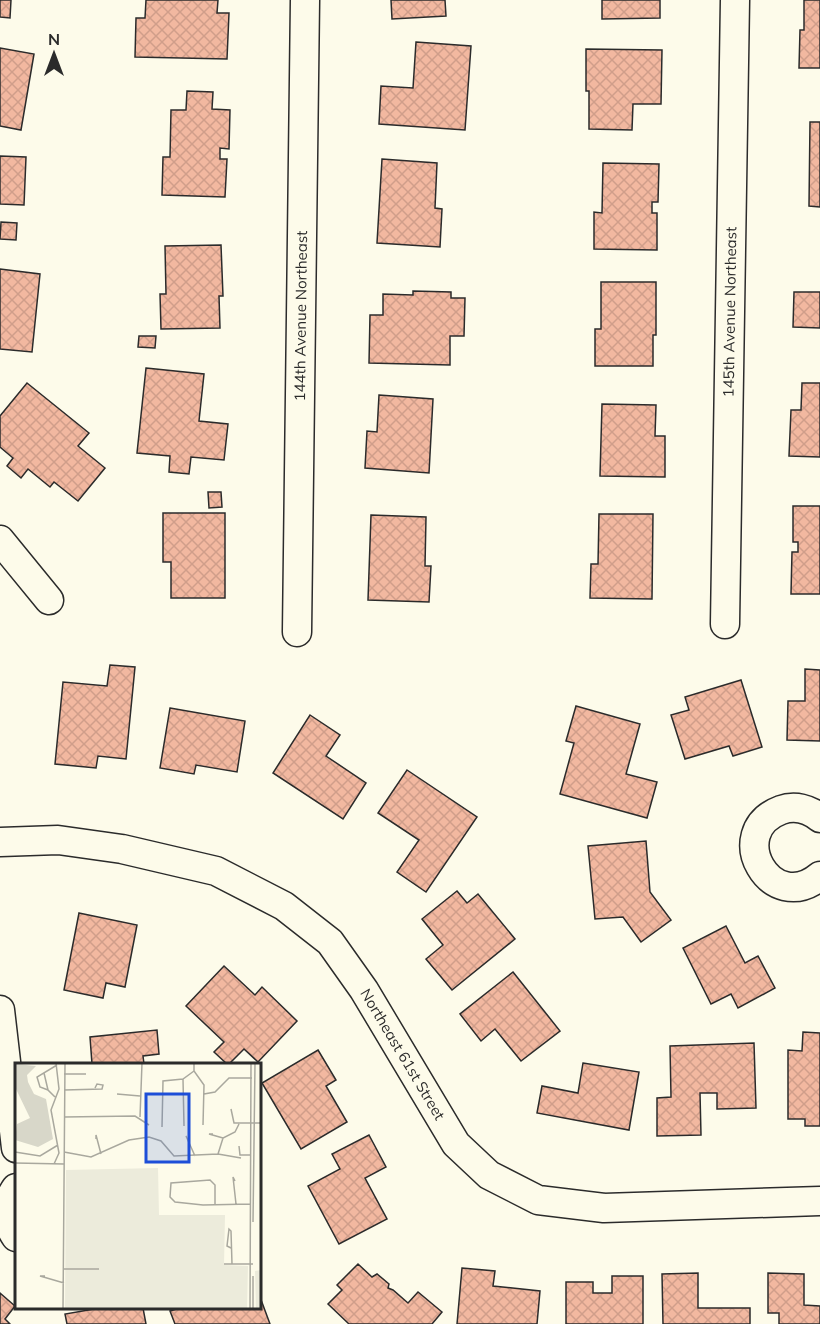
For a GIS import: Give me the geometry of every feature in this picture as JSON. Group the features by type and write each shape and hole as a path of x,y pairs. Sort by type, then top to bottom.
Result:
{"street":[{"name":"144th Avenue Northeast","path":"297,632 304,0"},
{"name":"145th Avenue Northeast","path":"725,624 735,0"},
{"path":"0,540 49,600"},
{"path":"818,884 786,886 773,881 759,866 754,847 757,833 764,821 774,813 787,808 801,808 820,818"},
{"name":"Northeast 61st Street","path":"0,842 58,840 122,849 216,871 284,906 330,942 364,990 456,1143 489,1175 538,1200 604,1208 820,1201"},
{"path":"0,1010 15,1139"},
{"path":"15,1189 11,1195 8,1209 9,1222 15,1235"}],"building":[{"path":"0,0 11,0 10,18 0,17"},
{"path":"146,0 218,0 217,13 229,13 227,59 135,57 136,18 145,18"},
{"path":"391,0 445,0 446,16 392,19"},
{"path":"602,0 660,0 660,18 602,19"},
{"path":"804,0 820,0 820,68 799,68 800,30 804,30"},
{"path":"416,42 471,46 465,130 379,124 381,86 413,88"},
{"path":"0,48 34,54 21,130 0,126"},
{"path":"586,49 662,50 661,104 633,104 632,130 589,129"},
{"path":"187,91 213,92 212,109 230,110 229,149 220,148 220,159 227,159 225,197 162,195 163,157 170,157 171,110 186,110"},
{"path":"810,122 820,122 820,207 809,206"},
{"path":"0,156 26,157 24,205 0,204"},
{"path":"382,159 437,163 435,208 442,209 440,247 377,243"},
{"path":"603,163 659,164 658,202 652,202 652,213 657,213 657,250 594,249 594,212 602,213"},
{"path":"1,222 17,223 16,240 0,239"},
{"path":"221,245 223,296 219,296 220,328 161,329 160,294 166,294 165,246"},
{"path":"0,269 40,274 32,352 0,349"},
{"path":"601,282 656,282 656,335 653,335 653,366 595,366 595,329 601,329"},
{"path":"413,291 451,292 451,298 465,298 464,336 450,336 450,365 369,363 370,315 383,315 383,294 413,295"},
{"path":"794,292 820,292 820,328 793,327"},
{"path":"139,336 156,336 155,348 138,347"},
{"path":"146,368 204,374 199,421 228,424 224,460 191,457 189,474 169,472 170,456 137,453"},
{"path":"27,383 89,433 78,446 105,468 78,501 54,482 50,487 28,469 21,478 7,466 13,458 0,447 0,416"},
{"path":"802,383 820,383 820,457 789,456 791,410 801,410"},
{"path":"379,395 433,399 429,473 365,468 367,431 377,432"},
{"path":"602,404 656,405 655,436 665,436 665,477 600,476"},
{"path":"208,492 221,492 222,507 209,508"},
{"path":"793,506 820,506 820,594 791,594 792,552 798,552 798,542 793,542"},
{"path":"163,513 225,513 225,598 171,598 171,562 163,562"},
{"path":"599,514 653,514 652,599 590,598 591,564 598,564"},
{"path":"371,515 426,517 425,566 431,566 429,602 368,600"},
{"path":"110,665 135,667 126,759 98,756 96,768 55,764 63,682 107,686"},
{"path":"805,669 820,670 820,741 787,740 788,701 805,701"},
{"path":"741,680 762,747 733,756 729,746 685,759 671,715 689,710 685,697"},
{"path":"576,706 640,724 626,774 657,782 647,818 560,794 574,743 566,741"},
{"path":"170,708 245,721 237,772 196,765 194,774 160,768"},
{"path":"310,715 340,735 326,756 366,783 343,819 273,773"},
{"path":"407,770 477,817 426,892 397,872 419,840 378,813"},
{"path":"646,841 650,892 671,920 641,942 623,917 595,919 588,846"},
{"path":"457,891 467,903 478,894 515,939 452,990 426,959 443,945 422,919"},
{"path":"79,913 137,925 125,987 106,983 103,998 64,990"},
{"path":"726,926 745,963 758,956 775,988 738,1008 731,994 711,1004 683,948"},
{"path":"224,966 255,995 262,987 297,1021 258,1062 244,1049 230,1063 226,1063 214,1052 224,1042 186,1006"},
{"path":"513,972 560,1031 521,1061 495,1029 481,1041 460,1014"},
{"path":"157,1030 159,1054 143,1056 144,1063 92,1063 90,1037"},
{"path":"803,1032 820,1033 820,1126 805,1126 805,1119 788,1119 788,1050 802,1051"},
{"path":"754,1043 756,1108 717,1109 717,1093 700,1093 701,1135 657,1136 657,1098 671,1097 670,1046"},
{"path":"318,1050 336,1080 326,1086 347,1122 301,1149 262,1083"},
{"path":"583,1063 639,1072 629,1130 537,1113 542,1086 578,1093"},
{"path":"369,1135 386,1167 365,1178 387,1219 339,1244 308,1186 340,1169 332,1154"},
{"path":"358,1264 372,1277 377,1274 389,1284 388,1288 408,1303 418,1292 442,1312 432,1324 349,1324 328,1304 342,1290 337,1285"},
{"path":"462,1268 495,1271 493,1286 540,1291 537,1324 457,1324"},
{"path":"698,1273 698,1308 750,1308 750,1324 663,1324 662,1274"},
{"path":"768,1273 804,1274 804,1305 820,1306 820,1324 779,1324 779,1313 768,1313"},
{"path":"612,1276 643,1276 643,1324 566,1324 566,1282 593,1282 593,1293 612,1293"},
{"path":"0,1293 15,1306 5,1319 10,1324 0,1324"},
{"path":"261,1300 270,1324 175,1324 170,1311 177,1309 261,1309"},
{"path":"94,1309 143,1309 146,1324 67,1324 65,1314"}]}
